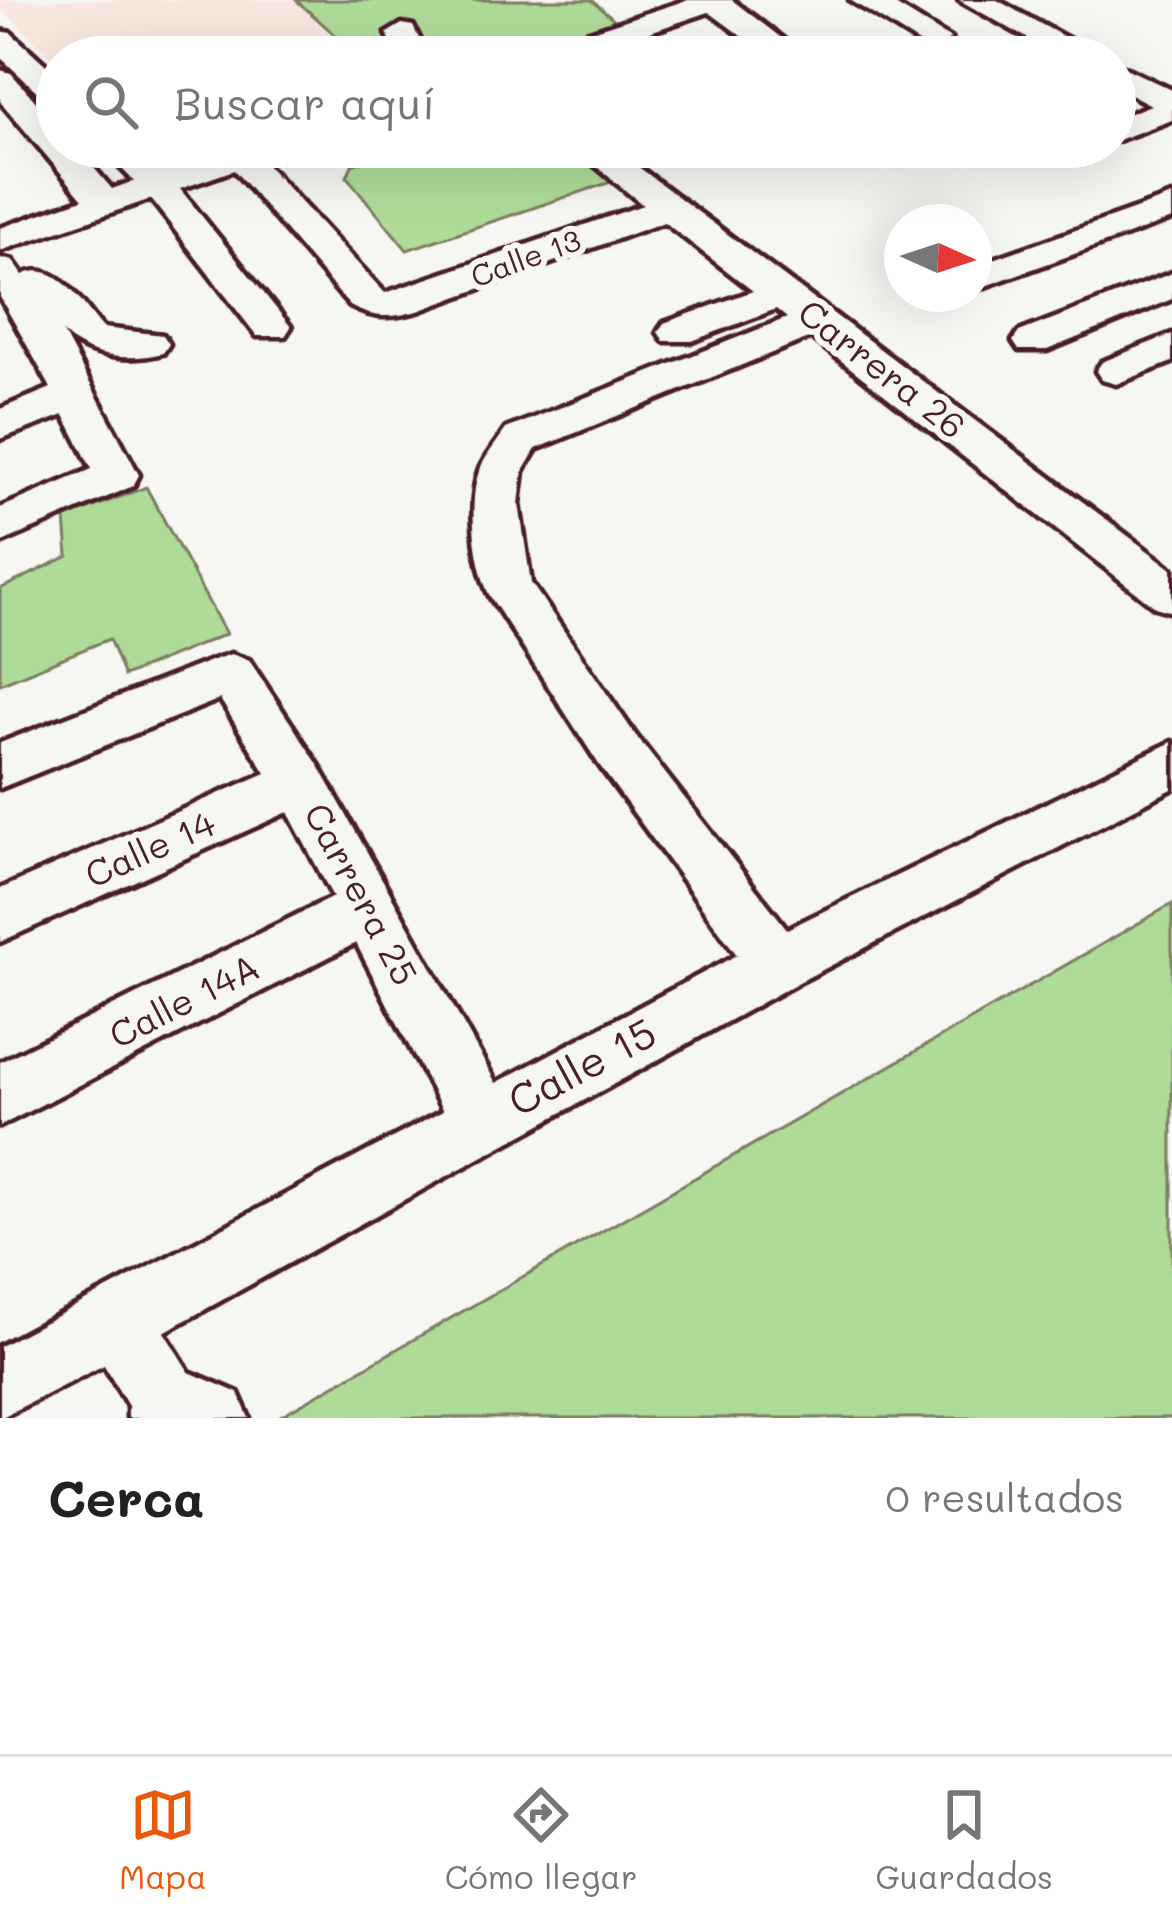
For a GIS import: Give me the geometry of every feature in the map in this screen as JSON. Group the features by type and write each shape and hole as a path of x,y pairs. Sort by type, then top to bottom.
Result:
{"street":[{"path":"865,0 929,36"},
{"path":"974,0 1043,36"},
{"path":"609,36 715,1 762,36"},
{"path":"0,40 36,73"},
{"path":"0,80 36,122"},
{"path":"1136,85 1172,106"},
{"path":"1136,122 1172,106"},
{"path":"75,168 104,202"},
{"path":"140,168 271,327"},
{"path":"1,249 104,202 205,168"},
{"name":"Calle 13","path":"267,168 364,298 379,306 404,302 672,207"},
{"name":"Carrera 26","path":"619,168 1172,594"},
{"path":"992,272 1172,207"},
{"path":"0,527 117,475 76,394 18,326 1,249"},
{"path":"1,249 91,340 149,344"},
{"path":"1033,341 1172,285"},
{"path":"678,332 801,307"},
{"path":"778,963 618,751 508,586 497,504 501,471 521,440 801,307"},
{"path":"1116,371 1172,347"},
{"path":"0,424 76,394"},
{"name":"Carrera 25","path":"0,766 230,674 301,782 482,1120"},
{"name":"Calle 15","path":"0,1384 778,963 1172,764"},
{"name":"Calle 14","path":"0,916 301,782"},
{"name":"Calle 14A","path":"0,1095 368,908"},
{"path":"118,1323 180,1411"}],"shaded area":[{"path":"0,0 296,0 336,36 36,36 36,42 0,8"}],"green space":[{"path":"296,0 592,0 617,22 571,36 336,36"},
{"path":"351,168 600,168 617,180 407,250 347,177"},
{"path":"146,487 226,634 124,676 109,639 0,684 0,589 68,556 65,518"},
{"path":"1172,904 1172,1418 277,1418"}]}
